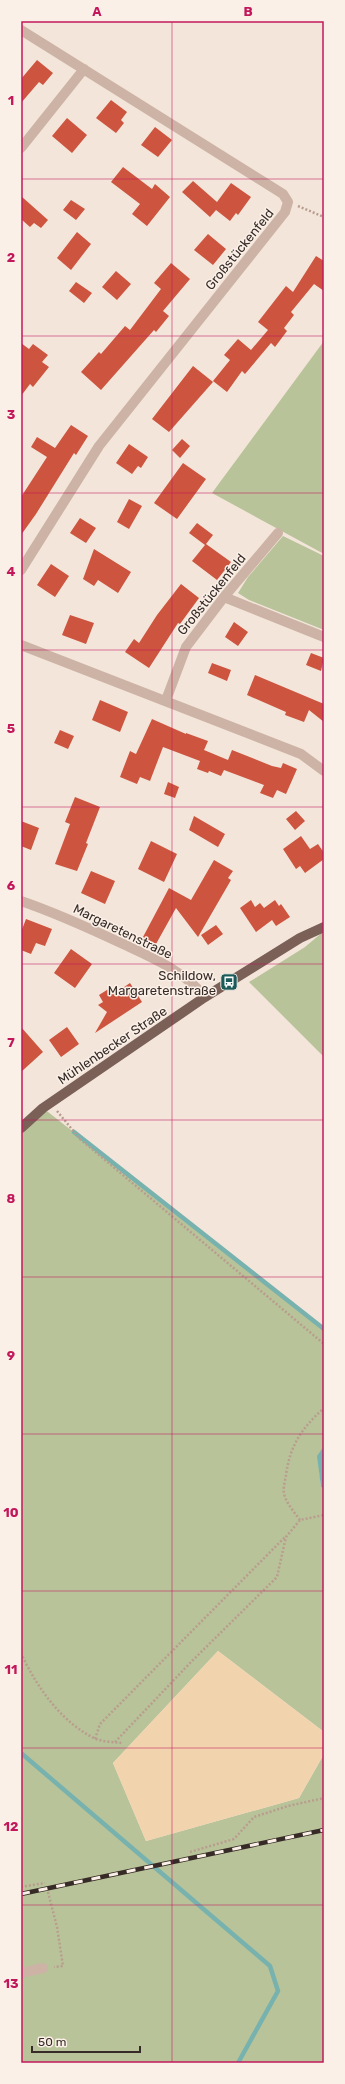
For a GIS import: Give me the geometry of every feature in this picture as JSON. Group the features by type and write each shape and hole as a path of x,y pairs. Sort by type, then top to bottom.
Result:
{"main road":[{"name":"Mühlenbecker Straße","path":"21,1128 50,1103 205,997 300,938 324,927"}],"street":[{"name":"Großstückenfeld","path":"21,30 283,194 288,202 285,212 99,446 21,570"},
{"path":"21,148 84,69"},
{"name":"Großstückenfeld","path":"166,700 186,647 224,597 278,533"},
{"path":"224,597 324,637"},
{"path":"21,645 166,700 301,754 324,771"},
{"name":"Margaretenstraße","path":"21,901 69,918 156,959 187,979 205,997"},
{"path":"21,1973 43,1968"}],"path":[{"path":"288,202 324,217"},
{"path":"50,1103 80,1139 324,1344"},
{"path":"300,1520 288,1504 284,1492 287,1469 293,1446 307,1424 324,1408"},
{"path":"95,1739 100,1724 286,1537 300,1520 324,1515"},
{"path":"115,1742 190,1662 277,1577 286,1537"},
{"path":"21,1653 39,1688 69,1721 95,1739 122,1743"},
{"path":"190,1852 234,1839 254,1817 288,1806 324,1798"},
{"path":"21,1887 45,1883"},
{"path":"43,1968 63,1966 57,1927 48,1892"}],"green space":[{"path":"324,341 324,554 212,493"},
{"path":"283,536 324,556 324,630 249,600 238,593 248,577"},
{"path":"324,931 324,1057 249,982 305,947"},
{"path":"43,1108 324,1329 324,1446 318,1456 321,1487 324,1489 324,1732 218,1651 113,1763 146,1841 299,1798 324,1754 324,2063 21,2063 21,1129"}],"sand":[{"path":"218,1651 324,1732 324,1754 299,1798 146,1841 113,1763"}],"water":[{"path":"324,1446 324,1489 321,1487 317,1456"}],"building":[{"path":"37,60 53,73 43,85 39,82 21,103 21,79"},
{"path":"111,100 127,112 121,120 124,123 116,133 96,118"},
{"path":"67,118 87,135 72,153 52,136"},
{"path":"155,127 172,140 158,157 141,145"},
{"path":"123,167 152,189 155,184 170,197 147,226 132,214 140,204 111,182"},
{"path":"193,181 217,202 231,183 251,197 238,215 236,213 230,221 216,210 210,217 182,192"},
{"path":"21,196 48,220 41,228 34,223 30,227 21,219"},
{"path":"71,200 85,209 76,220 63,210"},
{"path":"77,232 91,244 71,270 57,258"},
{"path":"208,234 226,249 213,265 194,250"},
{"path":"316,256 324,261 324,291 314,284 291,312 294,315 284,328 287,331 275,347 271,343 245,374 242,371 227,392 213,381 230,360 224,355 238,339 251,350 268,330 258,322 286,286 293,292"},
{"path":"171,263 190,279 163,311 169,316 156,332 154,330 101,390 81,372 99,352 101,354 125,326 130,330 161,289 154,283"},
{"path":"116,271 131,284 117,300 102,287"},
{"path":"76,282 92,293 84,303 69,291"},
{"path":"21,343 29,349 33,344 48,355 42,362 49,367 33,387 30,384 21,396"},
{"path":"193,366 213,382 169,432 152,419"},
{"path":"71,425 88,436 76,455 74,453 21,535 21,497 47,457 31,447 37,437 55,448"},
{"path":"182,439 190,446 180,458 172,450"},
{"path":"129,444 148,457 141,468 138,466 132,474 116,463"},
{"path":"183,463 206,479 177,519 154,503"},
{"path":"129,499 142,506 129,529 117,522"},
{"path":"80,518 96,528 86,543 70,533"},
{"path":"197,523 213,535 206,544 231,562 217,580 192,561 205,545 189,533"},
{"path":"94,549 131,572 118,593 98,580 94,586 83,579"},
{"path":"51,564 69,576 55,597 37,585"},
{"path":"181,584 199,598 180,624 178,623 149,668 125,652 134,639 139,643 157,615"},
{"path":"70,615 94,623 86,644 62,635"},
{"path":"234,622 248,632 238,646 225,637"},
{"path":"311,653 324,658 321,671 306,665"},
{"path":"212,663 231,670 227,681 208,673"},
{"path":"255,675 324,704 324,722 309,710 304,722 285,715 286,712 247,695"},
{"path":"100,700 128,712 120,732 92,720"},
{"path":"152,719 186,734 208,741 204,750 228,760 232,750 272,766 281,768 283,763 297,769 286,794 277,790 273,798 260,793 264,785 224,770 221,776 209,771 208,773 197,769 200,761 163,747 150,781 140,777 137,784 120,777 130,751 136,754"},
{"path":"60,730 74,736 68,749 54,743"},
{"path":"168,782 179,787 175,798 164,794"},
{"path":"75,797 100,807 86,843 88,844 77,871 55,864 70,824 65,822"},
{"path":"296,811 305,821 295,830 286,819"},
{"path":"194,816 225,834 218,847 189,830"},
{"path":"21,821 39,828 31,850 21,846"},
{"path":"301,836 310,849 318,844 324,853 324,859 305,873 300,866 296,869 283,849"},
{"path":"151,841 177,854 164,882 138,869"},
{"path":"214,860 233,871 228,878 231,880 198,937 176,908 156,944 143,937 169,888 191,900"},
{"path":"91,871 115,881 105,904 81,893"},
{"path":"251,900 255,907 260,903 264,908 275,900 279,906 281,904 290,917 276,926 272,920 256,932 240,908"},
{"path":"26,919 52,929 45,946 36,943 31,954 21,950 21,932"},
{"path":"216,925 223,934 208,945 201,935"},
{"path":"71,949 92,964 75,988 54,973"},
{"path":"130,983 142,1002 95,1033 107,1012 98,1005 103,1002 99,995 110,988 114,994"},
{"path":"21,1027 43,1052 21,1072"},
{"path":"67,1027 79,1044 61,1057 49,1040"}],"waterway":[{"path":"74,1132 324,1329"},
{"path":"21,1753 270,1966 278,1991 238,2063"}],"railway":[{"path":"21,1894 324,1830"}],"place":[{"name":"Schildow, Margaretenstraße","path":"229,982"}]}
